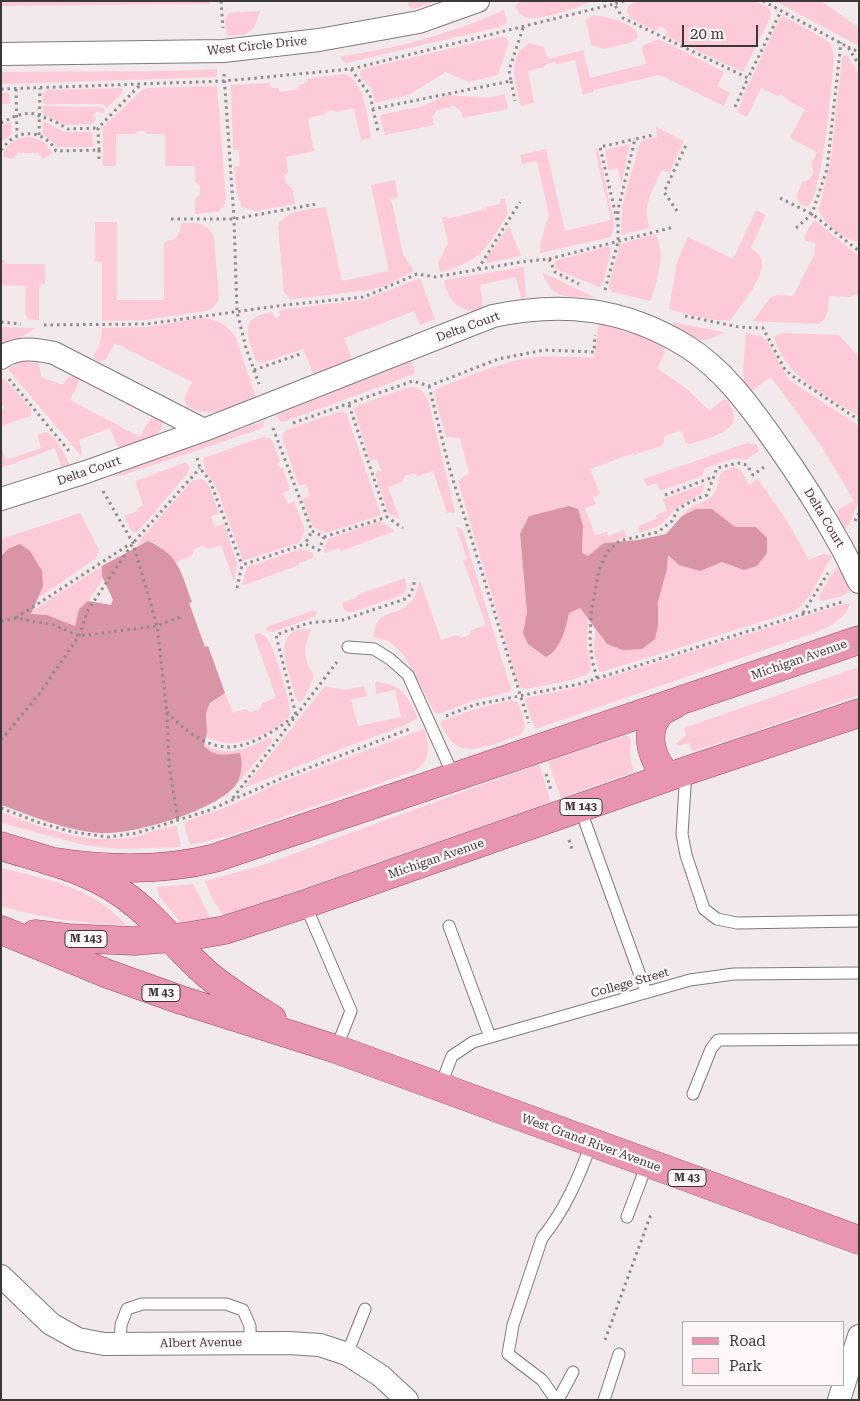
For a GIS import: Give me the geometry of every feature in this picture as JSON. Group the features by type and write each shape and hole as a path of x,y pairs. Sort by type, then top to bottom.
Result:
{"main road":[{"name":"Michigan Avenue","path":"50,861 124,869 191,864 238,851 859,640"},
{"path":"677,774 660,769 651,748 651,736 658,716 678,702"},
{"name":"Michigan Avenue","path":"1,929 68,938 134,941 226,930 859,713"},
{"name":"West Grand River Avenue","path":"1,846 88,874 113,887 142,909 205,973 273,1020 330,1048"},
{"name":"West Grand River Avenue","path":"1,929 108,974 330,1048 859,1240"}],"street":[{"name":"West Circle Drive","path":"1,54 223,51 320,40 419,22 478,1"},
{"name":"Delta Court","path":"1,499 86,472 204,430 493,316 535,309 566,308 597,311 657,330 687,347 715,369 743,398 804,484 859,582"},
{"path":"1,358 18,350 35,349 54,353 204,430"},
{"name":"Albert Avenue","path":"1,1276 51,1324 64,1333 78,1339 104,1344 250,1343 320,1345 347,1354 381,1376 407,1400"},
{"path":"845,1381 859,1336"},
{"path":"839,1400 843,1386"}],"lane":[{"path":"348,647 374,648 408,675 454,777"},
{"path":"677,774 682,834 686,855 704,909 718,919 737,923 859,921"},
{"path":"570,812 646,992"},
{"path":"305,904 351,1011 330,1048"},
{"path":"449,926 490,1037"},
{"name":"College Street","path":"440,1088 452,1056 473,1042 646,992 690,980 734,974 859,973"},
{"path":"693,1094 711,1048 718,1040 859,1039"},
{"path":"573,1372 557,1400 542,1380 508,1354 513,1325 542,1238 577,1182 591,1144"},
{"path":"627,1217 647,1164"},
{"path":"120,1344 121,1325 127,1309 142,1304 226,1304 243,1310 250,1326 250,1343"},
{"path":"347,1354 365,1309"},
{"path":"604,1400 619,1354"}],"path":[{"path":"221,1 224,81 234,219 237,312 246,348 312,531 324,537 387,517"},
{"path":"624,1 614,4 623,18 748,78"},
{"path":"763,1 859,52"},
{"path":"735,107 781,11"},
{"path":"515,100 509,70 524,25"},
{"path":"796,228 812,214 827,169 841,42"},
{"path":"848,47 859,65"},
{"path":"351,69 370,94 378,131"},
{"path":"373,110 511,81"},
{"path":"1,123 17,115 31,113 54,120 68,129 98,128 139,85"},
{"path":"39,136 40,88"},
{"path":"16,89 17,136"},
{"path":"98,128 99,162"},
{"path":"1,150 11,139 17,136 39,136 48,139 56,151 99,150"},
{"path":"618,225 600,147 636,139"},
{"path":"677,211 664,192 686,145"},
{"path":"780,198 812,214 858,250"},
{"path":"478,269 520,202"},
{"path":"171,220 234,219 316,204"},
{"path":"42,325 147,324 364,297 417,274 435,278 478,269 549,259 674,227"},
{"path":"549,259 555,272 586,288"},
{"path":"677,314 739,327 763,328 784,368 791,375 859,420"},
{"path":"1,322 24,324"},
{"path":"254,370 303,352"},
{"path":"429,386 452,476 537,749 570,812 572,848"},
{"path":"349,405 387,517 403,528"},
{"path":"597,678 592,660 591,614 599,570 607,552 619,541 658,532 672,521 678,509 692,500 707,495 717,468 738,463 747,465 753,475 783,454"},
{"path":"197,455 200,468 210,481 242,564 237,588"},
{"path":"1,740 40,693 79,636 88,610 133,543 200,468"},
{"path":"665,495 714,477"},
{"path":"103,490 133,543 157,626 167,712 169,765 178,820"},
{"path":"305,544 312,531"},
{"path":"242,564 305,544 319,550 324,537"},
{"path":"1,621 16,618 133,543"},
{"path":"296,716 276,635 308,623 343,620 408,598 415,578"},
{"path":"16,618 54,625 79,636 157,626 180,617"},
{"path":"232,800 348,647"},
{"path":"167,712 181,727 202,741 227,748 246,745 274,732 296,716"},
{"path":"619,1354 603,1348 652,1211"}],"green space":[{"path":"1,1 210,1 210,4 1,6"},
{"path":"408,1 437,1 414,9 409,7"},
{"path":"522,1 592,1 558,13 531,18 523,16 517,9 515,5"},
{"path":"638,1 756,1 770,9 771,16 743,72 666,36 668,31 659,26 656,31 630,18 627,10 629,5"},
{"path":"775,1 821,1 859,28 859,46"},
{"path":"504,10 507,23 499,27 346,63 341,59 341,56 383,49 445,33"},
{"path":"260,11 250,31 241,35 227,36 225,20 229,13"},
{"path":"593,15 627,24 637,32 638,37 632,42 604,49 591,45 586,20"},
{"path":"783,16 830,43 834,55 822,159 818,181 808,206 800,205 796,196 803,181 809,180 814,172 811,165 817,152 790,138 805,109 788,101 787,98 781,95 778,96 761,88 747,117 737,112 776,26"},
{"path":"505,37 509,42 498,75 469,82 446,72 408,95 375,103 372,89 360,76 360,71 363,69"},
{"path":"657,40 663,41 724,72 717,86 730,93 724,106 660,75 593,90 593,92 583,95 575,60 557,64 554,62 528,71 534,103 521,106 515,80 515,63 517,55 530,43 544,47 548,59 583,50 590,78 646,64 642,50 643,45"},
{"path":"847,55 859,74 859,241 857,242 845,238 828,225 819,208 831,158 842,58"},
{"path":"217,69 217,77 1,84 1,72"},
{"path":"344,74 351,77 361,92 367,112 371,138 361,140 354,108 336,112 333,110 326,111 325,114 308,118 314,151 286,157 288,171 284,177 287,185 292,188 295,204 256,211 242,207 237,193 234,167 240,166 239,150 233,150 231,85 270,83 271,88 279,88 280,92 299,89 298,85 307,83 307,79"},
{"path":"217,86 226,199 225,204 218,212 195,214 195,199 200,195 200,186 195,182 195,166 165,166 165,134 147,134 144,131 137,131 135,134 116,134 116,166 103,166 103,127 142,90 148,88"},
{"path":"121,88 123,92 107,108 103,104 43,104 43,94 47,90"},
{"path":"1,93 9,93 10,104 1,104"},
{"path":"505,94 508,109 463,118 461,111 454,106 437,110 432,117 434,125 385,135 380,115 423,106 447,95 488,98"},
{"path":"43,106 102,107 105,110 101,114 97,111 93,115 96,119 91,124 65,125 43,114"},
{"path":"11,121 11,135 1,142 1,126"},
{"path":"43,121 64,132 92,132 93,147 57,147 43,135"},
{"path":"656,127 684,141 669,173 662,170 649,198 647,213 650,228 621,234 623,202 640,143 643,140 657,137"},
{"path":"29,137 43,141 53,153 43,159 38,153 18,153 13,159 4,157 5,149 11,143 21,138"},
{"path":"630,144 621,185 618,168 608,170 605,150"},
{"path":"546,149 565,231 611,220 595,150 598,149 613,218 614,227 611,237 540,253 541,240 549,216 537,161 522,164 520,155"},
{"path":"395,180 398,197 391,199 403,254 414,271 385,286 369,290 290,298 284,292 278,227 281,221 298,211 326,207 342,281 389,271 371,185"},
{"path":"505,198 508,214 482,252 466,263 440,272 438,263 448,243 442,217 447,216 447,219 487,209 487,207 500,204 500,199"},
{"path":"756,210 766,215 751,248 760,257 762,266 751,291 730,321 706,319 669,309 677,262 688,237 733,259"},
{"path":"814,220 859,256 859,294 849,297 829,296 825,319 819,324 753,321 770,298 777,295 793,296 814,255 816,243 806,241 804,236"},
{"path":"95,222 117,222 117,300 164,300 164,243 177,236 181,223 196,223 208,228 214,237 219,298 215,305 205,311 144,320 102,321 102,262 95,261"},
{"path":"509,226 521,256 487,263 485,260"},
{"path":"655,234 660,250 660,259 658,276 651,301 612,292 609,287 620,244"},
{"path":"609,247 611,251 603,283 599,287 556,269 555,261"},
{"path":"1,260 4,260 5,264 45,264 45,284 39,285 39,320 28,319 25,313 26,286 1,285"},
{"path":"524,267 526,296 523,299 521,298 516,277 480,285 483,308 474,312 462,308 453,301 444,280"},
{"path":"542,272 596,298 563,296 551,288"},
{"path":"420,278 435,319 420,325 414,311 344,338 351,356 349,363 314,375 303,349 262,363 256,361 248,336 250,323 254,318 273,312 274,317 277,318 280,315 279,310 363,300"},
{"path":"202,318 222,324 236,338 256,398 222,411 205,412 196,410 187,406 184,399 192,382 115,343 106,359 100,362 95,360 93,356 100,345 102,328 147,327"},
{"path":"672,322 723,332 709,339 696,339 683,334"},
{"path":"599,324 639,335 662,344 665,352 657,368 688,390 709,411 723,400 727,400 733,411 734,419 731,426 717,435 690,444 686,443 681,430 664,436 664,443 661,446 634,455 633,453 590,469 600,494 593,497 596,504 585,508 595,535 607,532 608,536 624,530 627,537 604,543 589,556 582,553 583,526 569,506 529,516 520,534 527,612 523,633 547,657 552,654 559,644 569,613 580,608 587,621 587,644 591,668 587,674 571,680 527,689 521,688 518,684 458,481 469,473 460,438 446,437 434,394 436,389 481,371 528,358 594,358"},
{"path":"1,327 36,328 21,337 1,344"},
{"path":"746,333 760,336 767,341 789,380 859,426 859,501 850,522 844,530 837,512 854,501 822,447 771,377 753,390 749,391 744,384 743,370"},
{"path":"782,333 839,335 859,357 859,416 810,385 789,366 775,340 775,336"},
{"path":"21,361 39,363 41,377 63,385 67,378 71,376 77,377 79,382 70,400 140,437 150,419 157,418 163,424 161,429 147,440 123,449 118,447 110,428 79,440 82,457 8,369"},
{"path":"411,361 414,374 283,422 276,415"},
{"path":"1,378 10,385 31,409 31,416 1,426 1,412 5,406 1,404"},
{"path":"413,387 419,389 428,400 455,511 447,513 433,471 419,476 413,473 405,476 402,482 388,487 400,519 388,513 375,473 381,470 377,459 370,461 354,409 357,406"},
{"path":"342,411 347,415 381,515 326,533 313,527 302,499 310,495 306,484 299,486 282,437 286,430"},
{"path":"264,421 264,425 260,429 120,476 116,473"},
{"path":"45,432 57,442 71,468 61,466 55,448 1,467 1,446 6,460 41,448 37,435"},
{"path":"263,437 272,440 280,461 277,465 283,469 290,490 283,493 288,504 294,501 305,530 300,542 243,561 215,484 206,472 203,460 204,458"},
{"path":"747,443 757,445 759,451 745,460 735,458 705,468 702,476 660,491 657,483 647,486 644,479"},
{"path":"184,463 189,465 190,468 187,474 138,531 136,533 131,531 124,516 138,511 137,508 143,505 135,481"},
{"path":"735,467 741,470 749,485 758,479 787,521 809,560 823,554 832,556 809,597 795,611 602,672 599,671 594,653 595,628 607,644 658,626 658,602 667,569 668,555 700,571 722,562 744,570 756,527 735,527 712,509 696,509 682,516 690,508 712,496 720,475 727,469"},
{"path":"203,479 209,486 219,513 211,516 215,527 224,524 237,563 234,581 221,545 210,549 203,546 194,549 192,556 176,562 159,545 148,541 137,547 140,540 192,481"},
{"path":"705,484 701,494 677,507 661,525 640,533 638,526 657,519 656,515 667,511 663,499"},
{"path":"80,513 99,550 96,558 37,599 43,586 8,549 1,556 1,539"},
{"path":"380,521 395,531 341,551 339,548 325,553 324,549 328,539"},
{"path":"456,527 462,529 511,689 509,692 475,700 441,713 435,713 404,655 389,641 373,637 379,620 383,616 405,607 413,600 420,580 441,640 456,635 461,638 469,635 472,630 486,625 463,560 467,559"},
{"path":"301,549 313,553 314,557 299,563 299,565 242,586 247,567"},
{"path":"102,566 103,579 88,601 79,609 76,626 47,615 31,614 32,611"},
{"path":"838,567 850,592 839,597 821,601 819,596"},
{"path":"405,578 407,588 402,595 352,612 345,612 342,603 358,597 357,595"},
{"path":"844,604 850,604 845,614 833,624 819,631 535,729 525,701 526,698 594,682"},
{"path":"314,610 317,613 314,617 273,632 267,631 266,627"},
{"path":"301,629 311,630 305,653 310,670 314,676 304,699 298,703 284,650 288,637 293,632"},
{"path":"260,633 269,641 275,655 286,690 290,714 286,720 273,730 239,742 229,743 206,737 208,708 225,693 233,713 245,709 251,712 260,709 262,703 276,698 254,635"},
{"path":"859,667 859,695 692,751 689,743 678,746 676,744 686,735 684,728"},
{"path":"375,682 392,685 403,692 418,718 403,726 244,788 325,686 344,690 364,686 367,696 351,700 358,726 401,717 395,690 376,694"},
{"path":"511,700 518,703 524,719 523,731 521,734 489,746 471,749 456,745 449,738 440,722 466,712"},
{"path":"424,729 428,742 427,758 414,771 235,834 191,845 185,826 185,823 189,820 246,799 276,784"},
{"path":"627,735 631,740 630,756 634,772 561,798 548,761"},
{"path":"270,737 273,739 272,742 237,784 242,768 222,755 209,752 203,746 204,744 221,751 238,750"},
{"path":"539,764 551,802 223,916 211,896 205,881 260,866"},
{"path":"1,812 66,834 98,839 134,837 175,826 177,827 181,847 119,849 84,845 1,823"},
{"path":"1,868 52,881 84,893 113,912 126,925 63,920 1,906"},
{"path":"193,884 210,917 182,924 159,896 157,887"}],"shaded area":[{"path":"569,506 578,509 583,526 582,553 588,556 604,543 638,540 666,534 682,516 696,509 712,509 735,527 756,527 767,538 767,553 757,566 744,570 722,562 700,571 679,565 668,555 667,569 658,602 658,626 655,639 642,649 623,650 607,644 580,608 569,613 559,644 546,657 528,644 523,633 527,612 520,534 529,516"},
{"path":"148,541 166,552 178,565 192,602 189,603 205,647 208,646 225,693 210,703 206,713 207,732 204,746 216,754 240,753 241,770 235,786 210,804 172,820 115,833 88,832 75,829 1,805 1,556 8,549 20,544 30,551 42,571 43,586 31,614 47,615 75,626 79,609 88,601 111,605 113,600 102,576 102,566"}]}
